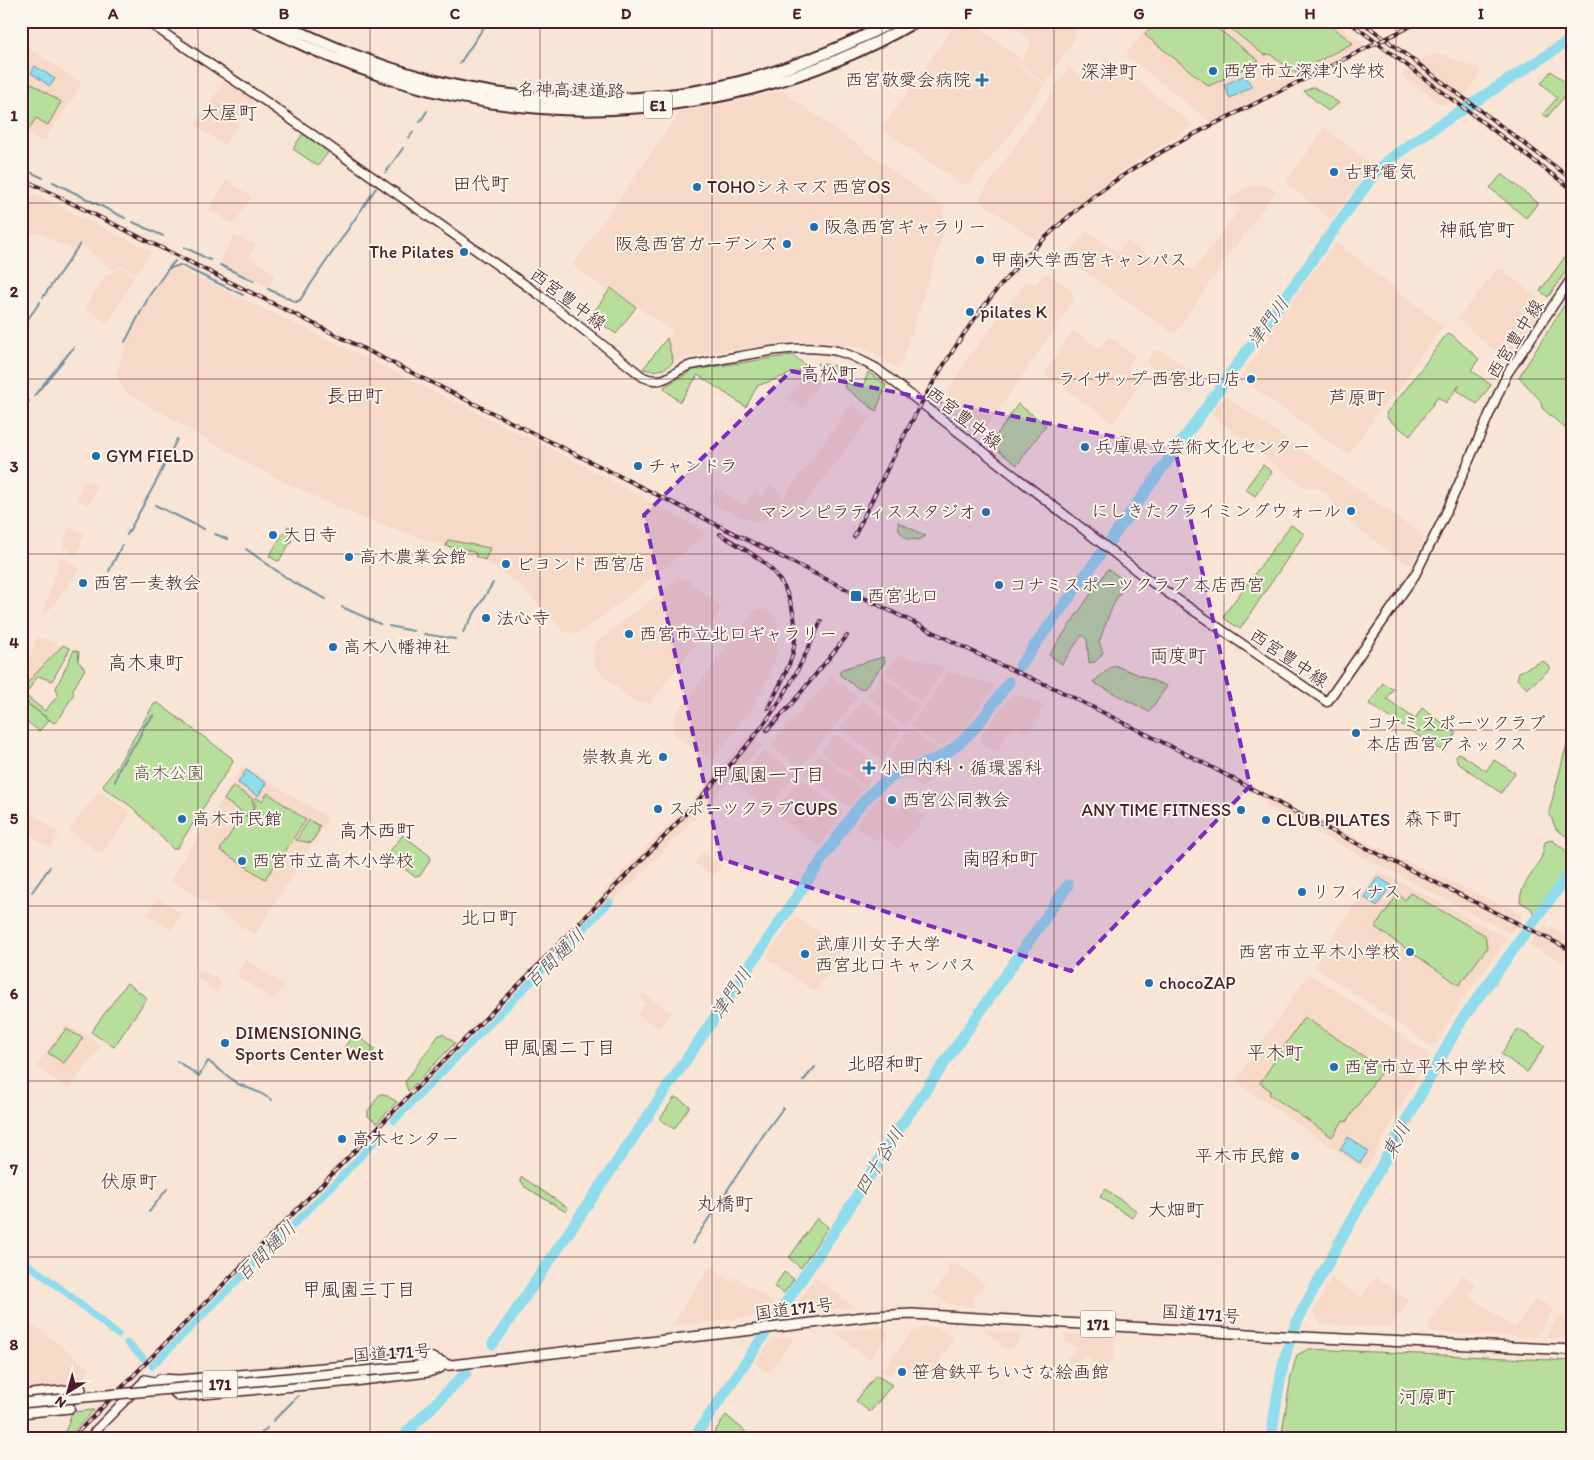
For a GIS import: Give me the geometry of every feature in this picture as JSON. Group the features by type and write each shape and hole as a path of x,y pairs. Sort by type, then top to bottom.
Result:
{"highway":[{"name":"名神高速道路","path":"255,21 359,68 418,86 493,102 587,109 676,104 761,86 831,63 916,21"},
{"name":"名神高速道路","path":"276,21 347,53 426,79 454,86 507,94 592,100 677,94 756,78 826,54 894,21"},
{"name":"国道171号","path":"21,1403 418,1366 451,1365 872,1316 912,1314 1285,1336 1573,1350"},
{"name":"171","path":"145,1380 179,1380 346,1366 427,1356 451,1365"},
{"name":"171","path":"145,1380 167,1385 179,1396 316,1385 428,1372 451,1365"},
{"name":"171","path":"172,1389 179,1380"},
{"path":"21,1395 81,1389"},
{"path":"21,1413 70,1408"}],"main road":[{"name":"西宮豊中線","path":"146,21 273,106 541,296 643,377 651,380 660,380 670,377 684,367 691,365 785,350 814,349 838,352 868,364 890,378 1154,583 1327,702 1415,575 1445,515 1507,374 1573,276"},
{"path":"91,1439 95,1431 145,1380"}],"highlighted area":[{"path":"791,371 1175,449 1250,786 1071,971 721,859 644,515"}],"shaded area":[{"path":"957,21 969,21 1021,59 1017,65 1044,85 1008,137 968,184 963,185 882,129"},
{"path":"1006,21 1067,21 1075,28 1076,36 1045,83 1019,64 1033,42"},
{"name":"西宮市立深津小学校","path":"1151,21 1333,21 1364,45 1211,122 1126,55"},
{"path":"21,43 80,82 81,86 45,139 40,141 21,129"},
{"path":"1443,54 1479,70 1478,77 1468,91 1451,102 1441,105 1401,75 1428,56"},
{"path":"1106,56 1193,125 1122,171 1036,240 980,201 980,197 1069,68 1087,82"},
{"path":"226,79 255,98 224,145 195,125"},
{"name":"阪急西宮ガーデンズ","path":"782,91 944,208 945,228 902,362 896,367 863,348 822,341 795,340 689,356 673,362 668,339 673,332 611,287 608,291 573,265 680,112"},
{"path":"1325,128 1372,165 1331,220 1286,182"},
{"path":"227,180 252,197 233,225 209,209"},
{"path":"1262,184 1276,191 1222,264 1175,334 1066,259 1066,256 1087,232 1118,253 1127,241 1155,260 1164,249 1193,271 1240,209 1228,199 1252,185"},
{"path":"34,193 151,251 137,272 134,273 122,266 113,270 79,243 73,250 41,234 21,231 21,216"},
{"path":"234,235 255,245 249,257 275,274 269,287 221,265 221,259"},
{"path":"1336,242 1443,326 1415,363 1402,386 1373,417 1374,419 1348,455 1240,378 1271,336 1268,333"},
{"path":"121,268 135,276 108,324 85,307 106,275"},
{"path":"178,268 579,463 695,526 704,533 702,538 595,622 577,633 564,632 520,585 487,562 367,520 311,495 249,464 123,390 116,375 135,324 166,274"},
{"path":"1497,269 1501,269 1544,303 1506,361 1458,318"},
{"path":"1045,274 1049,274 1072,290 1074,300 985,430 973,431 944,407 942,401 965,362 1026,282 1036,284"},
{"path":"1073,330 1099,349 1109,336 1135,356 1129,364 1129,370 1142,381 1113,423 1045,374"},
{"path":"1158,349 1198,376 1199,382 1192,393 1187,393 1148,364 1148,360 1154,351"},
{"path":"809,368 823,378 802,409 787,399"},
{"path":"1225,396 1421,534 1423,539 1411,564 1408,565 1358,528 1330,500 1325,491 1317,488 1305,488 1211,414"},
{"path":"852,403 871,418 805,503 794,510 756,522 705,502 718,487 744,506 755,491 761,496 771,484 784,497"},
{"path":"84,480 97,486 89,505 77,500"},
{"path":"69,527 85,533 76,555 63,547"},
{"path":"60,556 80,569 51,608 43,614"},
{"path":"679,578 685,578 721,606 721,611 651,702 635,703 604,676 593,663 594,644"},
{"path":"761,609 768,610 777,619 778,646 775,661 752,708 712,762 675,735 673,718 733,638 755,611"},
{"path":"36,637 61,645 61,647 21,688"},
{"path":"897,656 932,663 945,669 922,703 887,674 886,671"},
{"path":"948,671 994,685 995,687 969,723 941,748 911,725"},
{"path":"832,676 857,696 857,698 801,768 799,768 770,745"},
{"path":"882,676 920,706 905,727 868,697 867,694"},
{"path":"1015,694 1045,706 1029,730 1026,731 1015,724 998,750 994,751 981,742 981,735 1011,695"},
{"path":"861,701 902,731 882,761 841,729"},
{"path":"907,729 910,729 939,749 893,769 885,764"},
{"path":"749,734 763,745 639,876 612,902 607,901 601,894 701,792"},
{"path":"836,734 879,766 866,787 821,752"},
{"path":"764,750 796,774 770,807 766,808 735,783"},
{"path":"819,754 864,789 849,808 806,774 805,772"},
{"name":"西宮市立高木小学校","path":"246,767 326,817 327,821 256,933 253,934 172,881 172,877 242,768"},
{"path":"936,768 923,788 908,778 909,777"},
{"path":"802,779 841,810 843,814 820,848 775,814 774,811 799,780"},
{"path":"101,792 128,811 129,816 103,852 98,852 71,832 70,829 97,793"},
{"path":"1270,795 1334,828 1521,914 1522,917 1512,931 1508,932 1264,805"},
{"path":"880,797 898,810 904,801 926,816 898,849 880,835 875,841 855,827 869,807"},
{"path":"21,806 58,832 59,835 52,846 47,847 21,829"},
{"path":"703,852 722,866 714,876 694,863"},
{"name":"西宮市立平木小学校","path":"1377,872 1381,872 1505,937 1506,941 1459,1004 1436,1044 1430,1045 1317,968 1316,963"},
{"path":"158,898 182,914 171,930 150,916 149,913"},
{"name":"武庫川女子大学 西宮北口キャンパス","path":"795,916 844,951 815,992 766,957"},
{"path":"1545,925 1573,940 1573,966 1532,947 1530,943"},
{"path":"246,959 284,986 273,1000 239,977 238,972"},
{"path":"201,969 221,982 216,992 196,976"},
{"name":"西宮市立平木中学校","path":"1312,975 1429,1055 1367,1168 1364,1169 1239,1084 1237,1079 1307,976"},
{"path":"644,994 671,1012 659,1029 638,1015 646,1003 640,999"},
{"path":"66,1025 87,1036 101,1047 68,1089 36,1066"},
{"path":"956,1264 985,1284 973,1299 973,1307 948,1304 933,1294 949,1271 947,1269 950,1265"},
{"path":"710,1266 731,1282 735,1277 776,1304 768,1315 672,1326"},
{"path":"1463,1275 1476,1284 1468,1296 1515,1328 1536,1298 1551,1308 1552,1312 1536,1337 1432,1332 1428,1325"},
{"path":"815,1276 854,1307 800,1312 795,1307"},
{"path":"1376,1277 1409,1300 1391,1327 1321,1324 1313,1312 1331,1278 1361,1297"},
{"path":"1565,1316 1573,1322 1573,1339 1545,1337 1557,1318"},
{"path":"31,1323 90,1369 79,1383 21,1390 21,1336"},
{"path":"884,1327 888,1334 869,1360 835,1331"},
{"path":"925,1327 939,1328 954,1339 933,1370 923,1363 915,1374 899,1363 890,1375 882,1370 911,1333"},
{"path":"985,1329 1022,1334 1014,1347 1008,1351"},
{"path":"1065,1334 1115,1336 1113,1361 1100,1372 1088,1356 1068,1365 1065,1361 1077,1348 1072,1344 1065,1343"},
{"path":"792,1335 793,1340 769,1373 755,1363 772,1339"}],"green space":[{"path":"1155,21 1208,21 1259,61 1209,86 1145,35"},
{"path":"1236,21 1324,21 1353,43 1295,73 1270,54 1264,55 1231,29"},
{"path":"1551,71 1572,88 1547,117 1543,114 1557,98 1541,83"},
{"path":"21,77 61,102 48,125 36,118 29,129 21,125"},
{"path":"1314,87 1339,103 1328,111 1304,91"},
{"path":"305,134 329,151 318,166 293,149 302,135"},
{"path":"1502,174 1538,203 1526,218 1490,188"},
{"path":"1573,246 1573,261 1548,297 1540,291"},
{"path":"611,288 636,307 616,334 591,316"},
{"path":"1573,291 1573,435 1542,408 1541,401 1519,377"},
{"path":"1451,334 1479,359 1471,370 1491,385 1477,404 1457,390 1460,384 1446,403 1438,397 1410,436 1388,419 1386,413 1446,335"},
{"path":"667,338 673,362 659,370 643,369"},
{"path":"793,355 805,365 801,370 757,386 746,407 698,375 680,402 665,390 664,387 693,370"},
{"path":"818,363 849,369 847,374 837,371 836,374 826,371"},
{"path":"868,372 886,385 876,411 844,387 847,383 863,387"},
{"path":"1018,404 1046,425 1017,465 995,448 994,439"},
{"path":"1263,465 1272,472 1255,496 1245,489"},
{"path":"898,522 926,536 919,540 907,539 899,531"},
{"path":"1291,525 1304,534 1240,629 1225,619 1224,615"},
{"path":"288,526 293,529 288,537 292,540 279,561 277,561 269,556"},
{"path":"448,540 490,548 485,560 475,556 476,553 446,546"},
{"path":"1108,569 1129,582 1115,602 1099,642 1103,653 1095,662 1089,663 1087,640 1082,635 1062,664 1049,655"},
{"path":"63,645 70,649 52,681 38,676 25,695 45,711 58,695 56,688 74,650 79,652 78,661 85,669 72,691 74,693 60,718 54,723 24,701 22,688"},
{"path":"883,657 885,662 865,688 859,689 840,675 842,669"},
{"path":"1543,661 1551,668 1527,689 1517,679 1519,672"},
{"path":"1114,665 1167,686 1149,712 1093,682"},
{"path":"1383,683 1393,689 1387,699 1415,719 1422,708 1456,733 1444,752 1369,704"},
{"path":"23,700 49,720 39,731 21,717"},
{"name":"高木公園","path":"158,703 232,758 233,762 177,848 173,849 132,807 104,788 103,785 116,768 154,704"},
{"path":"1573,721 1573,841 1556,829 1549,812"},
{"path":"1459,753 1486,771 1494,760 1515,773 1501,793 1458,763 1456,757"},
{"path":"233,786 253,799 254,806 248,816 224,800"},
{"path":"268,793 306,820 265,879 220,850 243,814 248,817 256,806 254,802 256,798 262,801"},
{"path":"309,820 320,826 311,843 296,840"},
{"path":"403,835 430,856 430,860 420,876 415,877 387,855"},
{"path":"1552,840 1573,857 1558,883 1534,915 1531,908 1520,902 1522,890 1541,858 1545,842"},
{"path":"1410,893 1485,935 1487,948 1459,985 1375,927 1398,894 1405,900"},
{"path":"127,983 147,998 114,1047 91,1032"},
{"path":"1304,1017 1383,1069 1346,1122 1343,1121 1332,1137 1269,1094 1271,1091 1260,1083"},
{"path":"66,1029 83,1038 64,1063 48,1053"},
{"path":"1518,1029 1545,1046 1527,1072 1501,1054"},
{"path":"354,1033 375,1049 366,1063 344,1048"},
{"path":"443,1034 455,1043 408,1091 405,1082 439,1035"},
{"path":"380,1094 384,1094 397,1102 377,1123 368,1116 368,1111"},
{"path":"674,1098 690,1106 674,1129 660,1119"},
{"path":"522,1177 568,1208 566,1212 525,1187 520,1180"},
{"path":"1105,1189 1137,1211 1132,1218 1100,1197"},
{"path":"817,1218 828,1227 801,1268 789,1258"},
{"path":"784,1272 794,1279 784,1293 774,1287"},
{"path":"1309,1349 1573,1361 1573,1439 1281,1439 1291,1376 1297,1355"},
{"path":"876,1375 892,1385 870,1412 856,1401"},
{"path":"94,1410 66,1439 63,1439 72,1412"},
{"path":"726,1415 754,1439 710,1439"}],"water":[{"path":"35,66 55,79 50,86 31,73"},
{"path":"1245,75 1252,87 1230,98 1224,85"},
{"path":"246,770 266,783 258,796 238,783"},
{"path":"1378,877 1391,885 1377,906 1364,897"},
{"path":"1348,1137 1368,1151 1360,1163 1340,1149"}],"waterway":[{"path":"460,63 488,21"},
{"name":"津門川","path":"1020,666 1372,177 1390,159 1416,140 1573,38"},
{"path":"420,122 427,111"},
{"path":"409,138 413,132"},
{"path":"386,172 403,148"},
{"path":"32,173 43,178"},
{"path":"53,182 125,218"},
{"path":"268,289 296,302 300,300 376,188"},
{"path":"133,222 163,236"},
{"path":"43,297 80,244"},
{"path":"184,247 210,260"},
{"path":"168,269 175,261"},
{"path":"125,342 149,296 168,269 180,265 243,295"},
{"path":"220,265 254,281"},
{"path":"21,329 40,302"},
{"path":"34,396 74,347"},
{"path":"21,409 29,401"},
{"path":"127,535 177,439"},
{"path":"155,505 204,529"},
{"path":"215,534 227,539"},
{"path":"109,571 122,545"},
{"path":"246,549 294,583 326,599"},
{"path":"463,632 493,583"},
{"path":"342,607 380,624"},
{"path":"389,626 413,631"},
{"path":"424,634 455,639"},
{"name":"津門川","path":"493,1344 853,814 881,784 895,775 940,757 955,747 973,730 1009,682"},
{"path":"115,782 119,769 138,740 144,726 154,715"},
{"name":"東川","path":"1271,1439 1286,1355 1304,1307 1461,1021 1560,886 1573,865"},
{"path":"32,892 50,867"},
{"name":"四十谷川","path":"693,1439 841,1221 900,1127 1068,885"},
{"path":"21,908 26,902"},
{"name":"百間樋川","path":"394,1121 610,902"},
{"path":"177,1061 199,1076 208,1061 238,1084 272,1100"},
{"path":"803,1081 815,1067"},
{"path":"692,1244 783,1108"},
{"name":"百間樋川","path":"152,1366 380,1136"},
{"path":"149,1212 167,1189"},
{"name":"百間樋川","path":"21,1259 118,1335"},
{"name":"百間樋川","path":"127,1343 143,1358"},
{"name":"津門川","path":"407,1432 466,1373"},
{"path":"273,1421 298,1396"},
{"path":"256,1439 267,1428"}],"railway":[{"path":"1348,21 1573,190"},
{"path":"1361,21 1573,180"},
{"path":"854,537 908,428 948,358 970,325 995,293 1021,262 1050,233 1097,194 1162,152 1205,128 1421,21"},
{"path":"21,178 856,594 996,663 1056,689 1200,761 1310,820 1573,951"},
{"path":"720,534 757,557 772,570 787,593 792,606 795,633 791,659 768,708"},
{"path":"71,1439 666,835 711,786 756,735 769,717 803,661 821,621"},
{"path":"767,730 789,707 847,636"}],"place":[{"name":"西宮市立深津小学校","path":"1213,71"},
{"name":"西宮敬愛会病院","path":"982,80"},
{"name":"古野電気","path":"1334,172"},
{"name":"TOHOシネマズ 西宮OS","path":"697,187"},
{"name":"阪急西宮ギャラリー","path":"814,227"},
{"name":"阪急西宮ガーデンズ","path":"787,244"},
{"name":"The Pilates","path":"464,252"},
{"name":"甲南大学西宮キャンパス","path":"980,260"},
{"name":"pilates K","path":"970,312"},
{"name":"ライザップ 西宮北口店","path":"1251,379"},
{"name":"兵庫県立芸術文化センター","path":"1085,447"},
{"name":"GYM FIELD","path":"96,456"},
{"name":"チャンドラ","path":"638,466"},
{"name":"にしきたクライミングウォール","path":"1351,511"},
{"name":"マシンピラティススタジオ","path":"986,512"},
{"name":"大日寺","path":"273,535"},
{"name":"高木農業会館","path":"349,557"},
{"name":"ビヨンド 西宮店","path":"506,564"},
{"name":"西宮一麦教会","path":"83,583"},
{"name":"コナミスポーツクラブ 本店西宮","path":"999,585"},
{"name":"西宮北口","path":"856,596"},
{"name":"法心寺","path":"486,618"},
{"name":"西宮市立北口ギャラリー","path":"629,634"},
{"name":"高木八幡神社","path":"333,647"},
{"name":"コナミスポーツクラブ 本店西宮アネックス","path":"1356,733"},
{"name":"崇教真光","path":"663,757"},
{"name":"小田内科・循環器科","path":"869,768"},
{"name":"西宮公同教会","path":"892,800"},
{"name":"スポーツクラブCUPS","path":"658,809"},
{"name":"ANY TIME FITNESS","path":"1241,810"},
{"name":"高木市民館","path":"182,819"},
{"name":"CLUB PILATES","path":"1266,820"},
{"name":"西宮市立高木小学校","path":"242,861"},
{"name":"リフィナス","path":"1302,892"},
{"name":"西宮市立平木小学校","path":"1410,952"},
{"name":"武庫川女子大学 西宮北口キャンパス","path":"805,954"},
{"name":"chocoZAP","path":"1149,983"},
{"name":"DIMENSIONING Sports Center West","path":"225,1043"},
{"name":"西宮市立平木中学校","path":"1334,1067"},
{"name":"高木センター","path":"342,1139"},
{"name":"平木市民館","path":"1295,1156"},
{"name":"笹倉鉄平ちいさな絵画館","path":"902,1372"}],"district":[{"name":"深津町","path":"1109,71"},
{"name":"大屋町","path":"229,112"},
{"name":"田代町","path":"481,183"},
{"name":"神祇官町","path":"1477,229"},
{"name":"高松町","path":"829,373"},
{"name":"長田町","path":"355,395"},
{"name":"芦原町","path":"1357,397"},
{"name":"両度町","path":"1178,655"},
{"name":"高木東町","path":"146,662"},
{"name":"甲風園一丁目","path":"768,774"},
{"name":"森下町","path":"1433,818"},
{"name":"高木西町","path":"377,830"},
{"name":"南昭和町","path":"1000,858"},
{"name":"北口町","path":"489,917"},
{"name":"甲風園二丁目","path":"559,1047"},
{"name":"平木町","path":"1275,1052"},
{"name":"北昭和町","path":"885,1063"},
{"name":"伏原町","path":"129,1181"},
{"name":"丸橋町","path":"725,1203"},
{"name":"大畑町","path":"1176,1209"},
{"name":"甲風園三丁目","path":"359,1289"},
{"name":"河原町","path":"1427,1396"}]}
